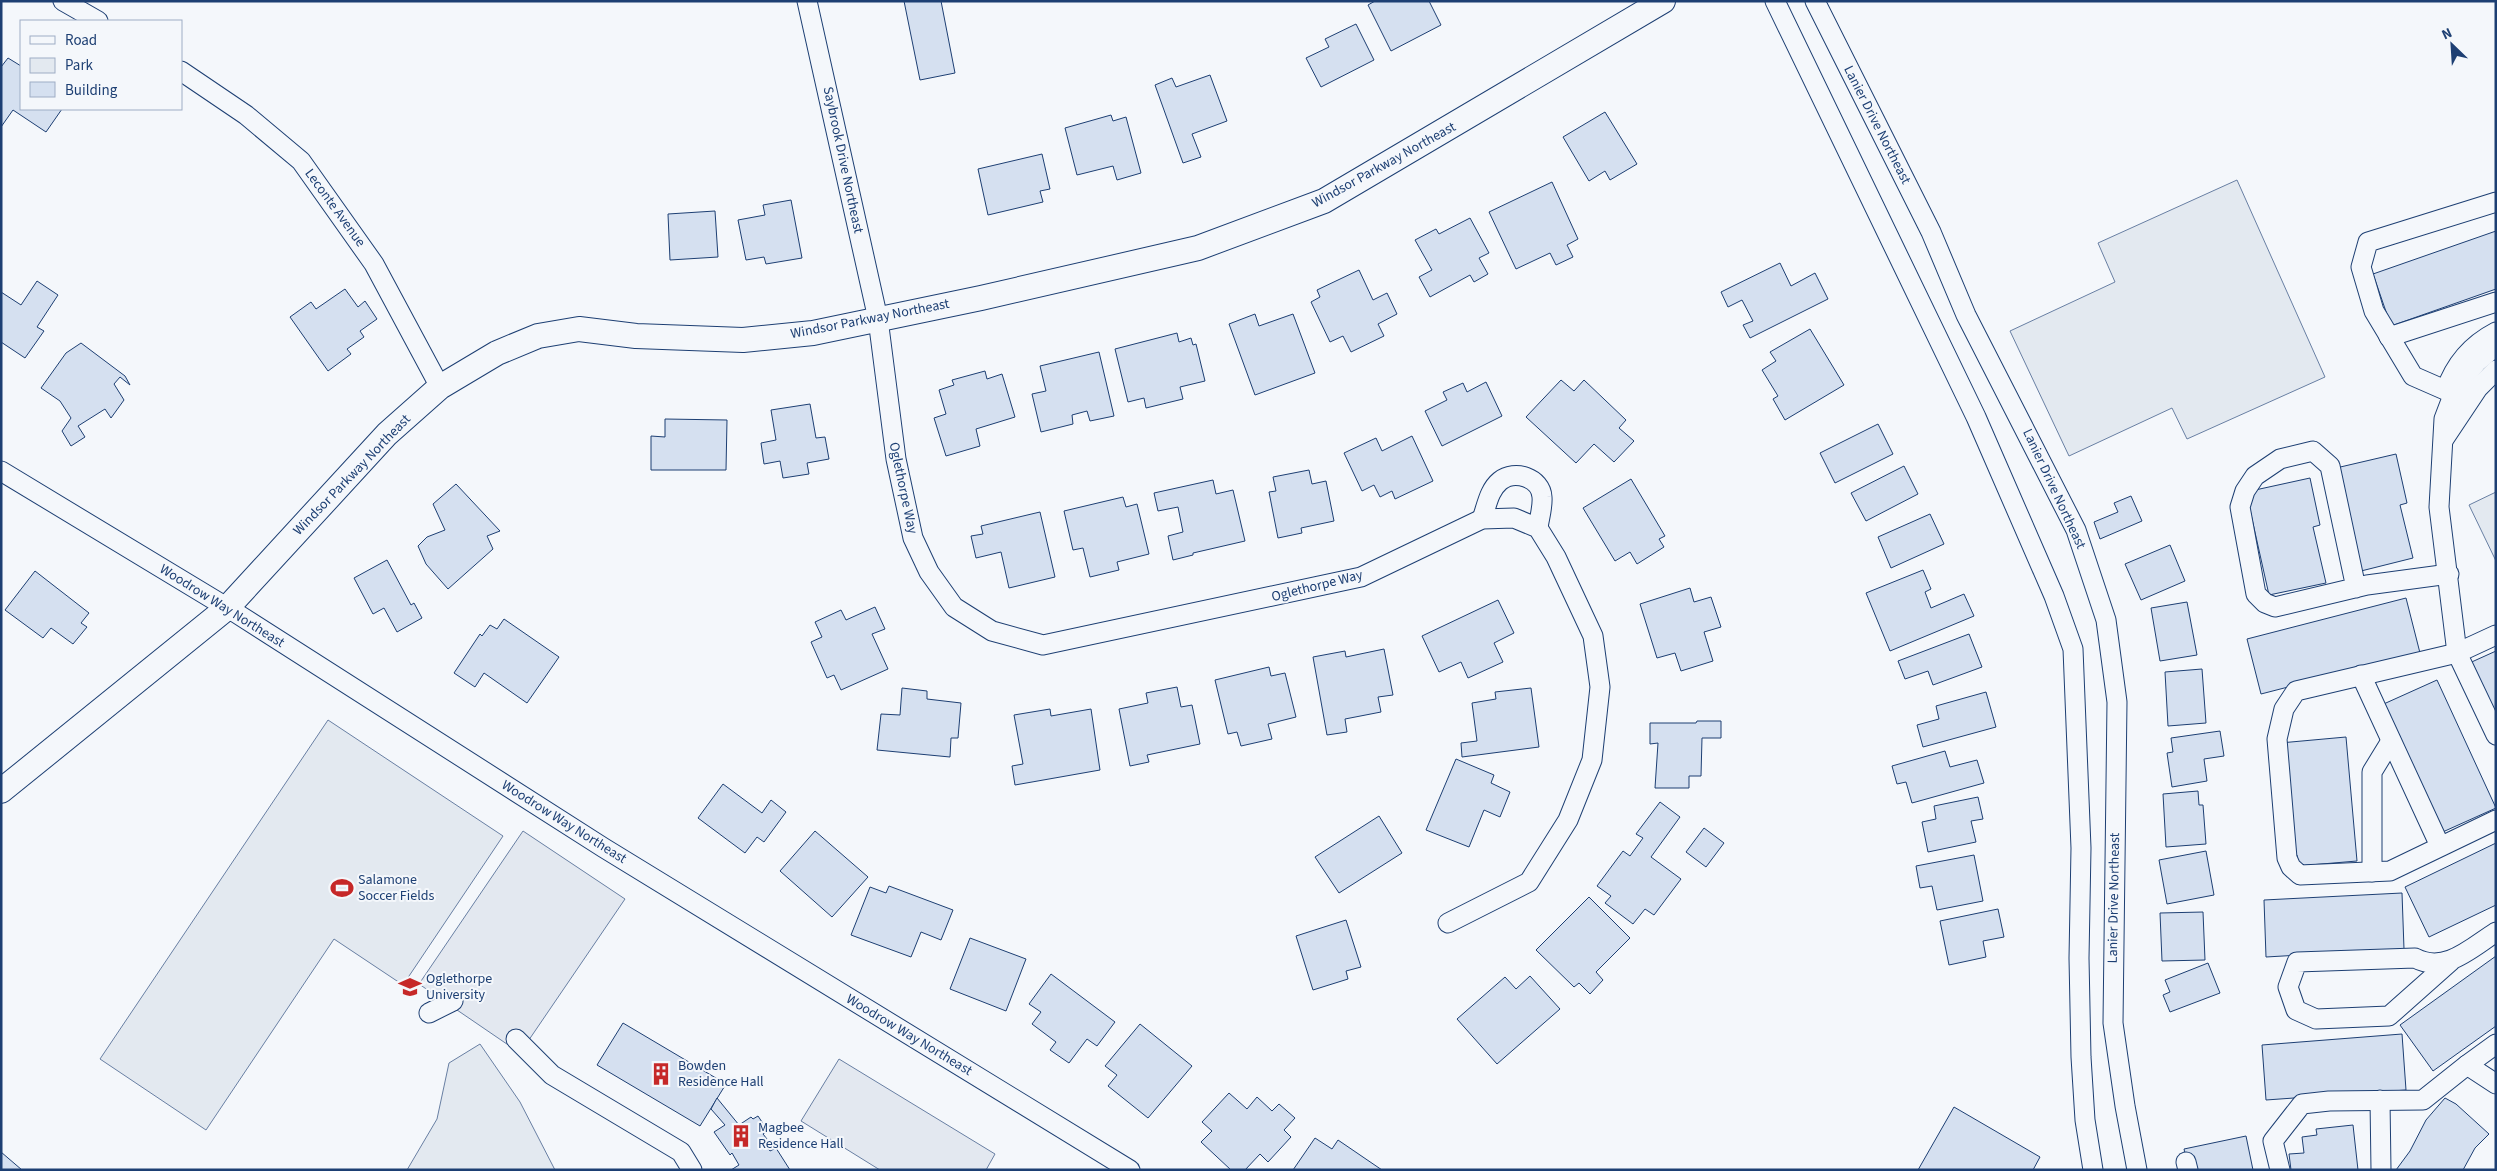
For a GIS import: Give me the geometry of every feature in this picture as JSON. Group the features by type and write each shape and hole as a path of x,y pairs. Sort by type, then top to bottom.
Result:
{"street":[{"path":"63,1 96,20"},
{"name":"Saybrook Drive Northeast","path":"807,1 878,318"},
{"name":"Windsor Parkway Northeast","path":"1,791 228,608 387,434 440,387 496,353 538,336 578,328 636,336 743,340 814,332 1198,248 1324,201 1664,1"},
{"path":"1775,1 1976,417 2054,596 2073,649 2081,848 2080,1057 2085,1120 2093,1170"},
{"name":"Lanier Drive Northeast","path":"1815,1 1931,232 1966,315 2076,530 2106,620 2117,702 2113,1023 2125,1106 2137,1170"},
{"name":"Leconte Avenue","path":"182,72 246,115 301,161 374,264 440,387"},
{"path":"2445,390 2413,376 2374,311 2361,267 2368,242 2496,202"},
{"path":"2388,337 2496,302"},
{"name":"Oglethorpe Way","path":"878,318 896,459 913,538 929,572 954,607 992,631 1043,645 1361,577 1482,519 1514,518 1538,528"},
{"path":"2443,440 2441,410 2445,390 2456,367 2465,355 2480,342 2496,332"},
{"path":"2495,733 2457,653 2449,574 2439,507 2444,419 2456,392 2477,362 2496,346"},
{"path":"2443,440 2478,388 2496,370"},
{"path":"2356,588 2330,466 2323,457 2313,450 2280,458 2254,476 2245,491 2240,507 2256,594 2265,603 2275,607 2356,588 2449,574"},
{"name":"Woodrow Way Northeast","path":"1,471 228,608 604,848 1130,1170"},
{"path":"1448,923 1529,882 1568,820 1592,760 1600,687 1593,636 1556,557 1538,528 1543,496 1537,483 1526,476 1512,475 1501,480 1490,492 1482,519"},
{"path":"2496,635 2457,653 2296,691 2284,709 2277,739 2287,858 2300,875 2390,871 2496,820"},
{"path":"2360,675 2440,846"},
{"path":"2372,872 2372,772 2391,742"},
{"path":"2452,960 2427,964 2415,958 2297,962 2288,987 2296,1010 2316,1019 2389,1016 2452,960 2496,932"},
{"path":"429,1013 452,1001"},
{"path":"516,1040 552,1075 681,1152 692,1170"},
{"path":"2280,1170 2273,1141 2302,1104 2423,1100 2496,1044"},
{"path":"2467,1066 2496,1084"},
{"path":"2380,1100 2381,1170"}],"green space":[{"path":"2237,180 2325,377 2187,439 2172,408 2069,456 2010,331 2115,282 2098,243"},
{"path":"2496,492 2496,561 2469,505"},
{"name":"Salamone Soccer Fields","path":"328,720 503,836 403,985 334,939 206,1130 100,1059"},
{"path":"480,1044 520,1102 555,1170 407,1170 437,1119 449,1063"}],"shaded area":[{"path":"523,831 625,899 520,1053 419,984"},
{"path":"839,1059 995,1154 986,1170 880,1170 801,1121"}],"building":[{"path":"904,1 941,1 955,73 920,80"},
{"path":"1375,1 1429,1 1441,25 1391,51 1368,5"},
{"path":"1356,24 1374,60 1321,87 1306,58 1329,47 1325,39"},
{"path":"8,58 20,65 20,110 61,110 46,132 13,110 1,127 1,67"},
{"path":"1210,75 1227,121 1192,134 1201,157 1183,163 1155,85 1172,78 1176,87"},
{"path":"1605,112 1637,164 1610,180 1605,171 1589,181 1563,137"},
{"path":"1111,115 1113,121 1126,117 1141,173 1117,180 1113,166 1077,175 1065,128"},
{"path":"1042,154 1050,189 1040,191 1043,202 988,215 978,169"},
{"path":"1552,182 1578,239 1567,245 1573,257 1556,265 1550,253 1516,269 1489,212"},
{"path":"791,200 802,258 766,264 764,257 746,260 738,220 765,215 763,205"},
{"path":"715,211 718,257 670,260 668,214"},
{"path":"1470,218 1489,253 1479,258 1488,274 1474,282 1470,275 1430,297 1419,277 1432,270 1415,240 1436,229 1439,234"},
{"path":"2496,231 2496,289 2391,326 2373,274"},
{"path":"1780,263 1791,286 1815,273 1828,299 1750,338 1743,325 1753,321 1742,300 1728,307 1721,292"},
{"path":"1359,270 1373,300 1387,293 1397,314 1378,324 1384,336 1351,352 1343,336 1330,342 1311,302 1320,297 1317,290"},
{"path":"37,281 58,295 37,327 44,331 25,358 1,342 1,292 21,305"},
{"path":"345,289 358,307 365,301 377,319 360,331 364,337 347,349 351,354 328,371 290,317 311,302 316,309"},
{"path":"1255,314 1259,326 1293,314 1315,373 1255,395 1229,324"},
{"path":"1810,329 1844,385 1785,420 1773,399 1778,396 1762,370 1776,361 1770,352"},
{"path":"1177,333 1179,342 1191,338 1193,345 1196,344 1205,381 1180,387 1183,399 1146,408 1144,398 1128,402 1115,349"},
{"path":"81,343 125,376 130,385 120,377 114,384 124,400 111,418 105,409 78,426 85,437 71,446 62,431 71,418 60,401 41,388 66,353"},
{"path":"1099,352 1114,416 1090,421 1087,411 1072,415 1073,424 1041,432 1032,394 1046,391 1040,366"},
{"path":"985,371 987,379 1002,374 1015,417 976,429 980,446 946,456 934,418 946,414 939,390 954,385 952,380"},
{"path":"1561,380 1574,391 1584,380 1626,420 1619,428 1634,441 1614,462 1594,444 1576,463 1526,417"},
{"path":"1486,382 1502,416 1442,446 1425,411 1447,400 1443,392 1463,383 1467,392"},
{"path":"810,404 816,438 825,437 829,459 807,463 809,474 783,478 780,461 764,464 761,443 776,440 771,410"},
{"path":"665,419 727,420 726,470 651,470 651,436 665,437"},
{"path":"1878,424 1893,454 1835,483 1820,453"},
{"path":"1412,436 1433,481 1395,499 1392,491 1380,497 1374,485 1362,491 1344,453 1376,438 1382,451"},
{"path":"2396,454 2407,503 2400,505 2413,558 2361,571 2336,468"},
{"path":"1904,466 1918,494 1866,521 1851,493"},
{"path":"1309,470 1312,484 1326,481 1334,521 1301,528 1302,533 1278,538 1269,492 1276,491 1273,477"},
{"path":"2310,478 2320,525 2313,527 2326,583 2269,595 2246,492"},
{"path":"1631,479 1665,536 1659,539 1664,547 1637,564 1630,552 1615,561 1583,508"},
{"path":"1213,480 1216,494 1233,490 1245,541 1193,553 1193,555 1173,560 1168,536 1183,532 1178,507 1158,511 1154,493"},
{"path":"456,484 500,531 487,536 493,549 448,589 426,564 418,546 427,537 445,530 433,504"},
{"path":"2131,496 2142,521 2100,539 2094,522 2118,512 2114,503"},
{"path":"1123,497 1126,507 1137,504 1149,554 1117,562 1119,570 1090,577 1083,548 1073,550 1064,511"},
{"path":"1040,512 1055,577 1009,588 1001,552 976,558 971,536 983,534 981,526"},
{"path":"1930,514 1944,544 1891,568 1878,537"},
{"path":"2170,545 2185,581 2141,600 2125,564"},
{"path":"387,560 411,605 414,603 422,618 397,632 384,608 373,614 354,578"},
{"path":"1923,570 1931,589 1925,592 1931,608 1964,594 1974,616 1890,651 1866,593"},
{"path":"35,571 89,613 81,623 87,627 73,644 51,628 43,638 5,610"},
{"path":"1690,588 1694,602 1711,597 1721,627 1704,632 1713,661 1681,671 1675,653 1657,658 1640,604"},
{"path":"2406,598 2420,653 2261,694 2247,639"},
{"path":"1498,600 1514,633 1494,643 1503,662 1468,678 1461,662 1439,672 1422,636"},
{"path":"2187,602 2197,655 2160,661 2151,608"},
{"path":"875,607 885,629 872,634 888,669 841,690 834,675 827,678 811,642 822,637 815,622 841,610 846,620"},
{"path":"504,619 559,657 527,703 484,673 475,687 454,673 480,634 482,636 490,625 497,629"},
{"path":"1969,634 1982,667 1933,685 1928,671 1905,679 1898,661"},
{"path":"1384,649 1393,695 1378,697 1381,712 1345,719 1347,732 1327,735 1313,657 1345,651 1346,657"},
{"path":"2496,651 2496,713 2465,665"},
{"path":"1269,667 1271,676 1285,673 1296,717 1268,724 1272,739 1241,746 1237,732 1228,734 1215,680"},
{"path":"2202,669 2206,723 2168,726 2165,672"},
{"path":"2437,680 2496,808 2436,835 2377,707"},
{"path":"1177,687 1181,707 1192,705 1200,744 1147,755 1149,762 1130,766 1119,709 1148,703 1146,693"},
{"path":"902,688 927,691 927,699 961,703 958,738 951,738 950,757 877,750 881,714 900,715"},
{"path":"1531,688 1539,747 1462,757 1461,743 1477,741 1472,703 1496,699 1495,692"},
{"path":"1986,692 1996,727 1923,747 1917,725 1939,719 1936,706"},
{"path":"1050,709 1051,716 1091,709 1100,770 1015,785 1012,766 1023,764 1014,715"},
{"path":"1697,721 1721,721 1721,738 1702,738 1701,776 1689,776 1689,788 1655,788 1658,743 1650,744 1650,723 1696,723"},
{"path":"2220,731 2224,756 2204,759 2207,781 2172,787 2167,753 2173,752 2171,738"},
{"path":"2346,737 2357,861 2298,866 2297,855 2290,855 2280,743"},
{"path":"1945,751 1950,767 1977,760 1984,783 1912,803 1906,782 1897,784 1892,766"},
{"path":"1456,759 1494,775 1491,783 1510,792 1500,817 1484,810 1469,847 1426,830"},
{"path":"723,784 762,813 771,800 786,812 764,842 757,837 745,853 698,818"},
{"path":"2198,791 2199,805 2203,805 2206,844 2166,847 2163,794"},
{"path":"1978,797 1983,819 1971,821 1976,842 1928,852 1922,822 1936,819 1934,806"},
{"path":"1660,802 1680,817 1651,857 1681,879 1654,915 1645,909 1633,924 1605,903 1611,896 1597,886 1623,851 1630,856 1643,838 1636,834"},
{"path":"1379,816 1402,853 1339,893 1315,857"},
{"path":"1704,828 1724,843 1706,867 1686,852"},
{"path":"815,831 868,877 832,917 780,871"},
{"path":"2496,843 2496,905 2429,937 2405,887"},
{"path":"2206,851 2214,895 2167,904 2159,860"},
{"path":"1974,855 1983,901 1937,910 1932,886 1920,888 1916,866"},
{"path":"889,886 953,910 941,940 921,932 911,957 851,935 870,887 886,893"},
{"path":"2402,893 2404,949 2266,957 2264,900"},
{"path":"1589,897 1630,938 1596,972 1603,980 1590,994 1579,983 1574,987 1536,950"},
{"path":"1998,909 2004,937 1983,941 1986,957 1949,965 1940,921"},
{"path":"2203,912 2205,960 2162,961 2160,913"},
{"path":"1346,920 1361,967 1346,971 1348,979 1313,990 1296,936"},
{"path":"970,938 1026,959 1006,1011 950,989"},
{"path":"2496,956 2496,1026 2433,1071 2400,1025"},
{"path":"2208,963 2220,993 2170,1012 2163,995 2170,992 2165,980"},
{"path":"1051,974 1115,1022 1097,1046 1087,1039 1069,1063 1050,1050 1056,1042 1032,1024 1041,1012 1029,1004"},
{"path":"1530,976 1560,1009 1497,1064 1457,1019 1505,977 1516,989"},
{"name":"Bowden Residence Hall","path":"623,1023 726,1084 700,1126 597,1065"},
{"path":"1140,1024 1192,1066 1148,1118 1108,1086 1117,1075 1105,1066"},
{"path":"2402,1034 2406,1090 2266,1100 2262,1045"},
{"path":"1229,1093 1247,1109 1257,1097 1272,1111 1279,1104 1295,1118 1284,1130 1291,1137 1268,1162 1260,1154 1245,1170 1231,1170 1201,1142 1212,1131 1202,1122"},
{"name":"Magbee Residence Hall","path":"717,1098 739,1125 751,1117 753,1119 758,1116 768,1131 763,1134 767,1139 763,1141 770,1151 776,1148 790,1170 731,1170 739,1165 732,1153 730,1155 714,1132 725,1125 711,1109"},
{"path":"2445,1098 2456,1104 2489,1134 2475,1148 2463,1170 2396,1170 2410,1151 2426,1120"},
{"path":"1954,1107 2040,1157 2033,1170 1918,1170"},
{"path":"2353,1125 2358,1170 2291,1170 2289,1154 2304,1153 2302,1137 2317,1135 2316,1129"},
{"path":"2246,1136 2253,1170 2189,1170 2184,1149"},
{"path":"1315,1138 1332,1149 1338,1140 1382,1170 1293,1170"},
{"path":"1,1152 22,1170 1,1170"}],"place":[{"name":"Salamone Soccer Fields","path":"342,888"},
{"name":"Oglethorpe University","path":"410,987"},
{"name":"Bowden Residence Hall","path":"661,1074"},
{"name":"Magbee Residence Hall","path":"741,1136"}]}
